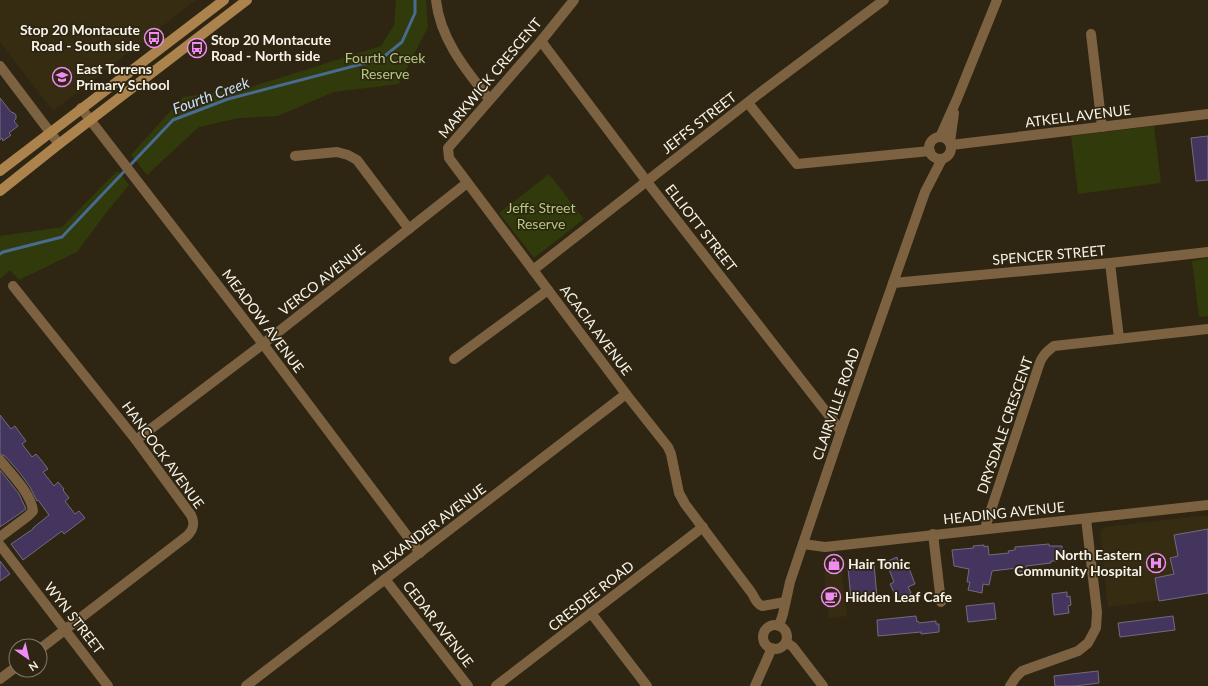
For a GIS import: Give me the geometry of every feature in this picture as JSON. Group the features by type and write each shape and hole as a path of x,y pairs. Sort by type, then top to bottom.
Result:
{"main road":[{"path":"0,171 224,0"},
{"path":"0,191 247,0"}],"street":[{"path":"436,0 441,24 460,62 489,99"},
{"name":"MARKWICK CRESCENT","path":"449,158 448,148 541,41 574,0"},
{"name":"JEFFS STREET","path":"533,270 748,103 884,0"},
{"path":"940,137 957,99 996,0"},
{"path":"1091,34 1102,127"},
{"name":"ELLIOTT STREET","path":"541,41 647,182 841,431"},
{"path":"0,66 59,144"},
{"path":"748,103 797,164 930,153 938,159 942,159 950,153 950,143 957,99"},
{"name":"MEADOW AVENUE","path":"81,108 263,344 420,553"},
{"name":"ATKELL AVENUE","path":"950,143 1208,114"},
{"path":"930,153 930,143 933,139 940,137 947,139 950,143"},
{"path":"295,156 337,152 348,155 357,160 409,229"},
{"name":"CLAIRVILLE ROAD","path":"925,192 930,153"},
{"name":"ACACIA AVENUE","path":"449,158 626,394 668,447 671,454 679,493 757,602 762,606 785,602"},
{"name":"CLAIRVILLE ROAD","path":"778,626 783,614 785,602 803,544 841,431 925,192 942,159"},
{"name":"VERCO AVENUE","path":"136,440 263,344 467,183"},
{"name":"SPENCER STREET","path":"893,283 1110,263 1208,252"},
{"path":"1110,263 1119,338"},
{"name":"HANCOCK AVENUE","path":"13,286 136,440 194,519 194,525 187,536 48,643"},
{"path":"454,359 548,290"},
{"name":"DRYSDALE CRESCENT","path":"985,528 1042,357 1046,352 1054,346 1119,338 1208,330"},
{"name":"ALEXANDER AVENUE","path":"246,686 626,394"},
{"path":"0,460 27,494 33,511 0,537"},
{"name":"HEADING AVENUE","path":"803,544 826,547 985,528 1086,519 1208,505"},
{"path":"1010,686 1022,671 1078,651 1088,643 1096,628 1097,612 1086,519"},
{"name":"CRESDEE ROAD","path":"496,686 703,527"},
{"path":"933,534 941,602"},
{"name":"WYN STREET","path":"0,545 108,686"},
{"name":"CEDAR AVENUE","path":"385,579 468,686"},
{"path":"591,613 647,686"},
{"path":"771,626 778,626 784,629 787,635 786,642 780,648 772,648 766,643 764,636 767,628 771,626"},
{"path":"786,642 793,647 823,686"},
{"path":"755,686 772,648"}],"shaded area":[{"name":"East Torrens Primary School","path":"0,0 196,0 53,111 0,42"},
{"name":"North Eastern Community Hospital","path":"1208,515 1208,594 1108,607 1100,533 1105,527"},
{"path":"837,554 837,557 840,557 847,616 829,619 824,574 829,561"}],"green space":[{"name":"Fourth Creek Reserve","path":"396,0 426,0 428,27 399,84 334,92 278,116 239,118 199,127 147,175 131,155 183,97 248,88 381,46 394,25"},
{"path":"1154,126 1161,183 1078,194 1071,136"},
{"path":"116,172 119,172 129,185 77,252 19,280 10,270 0,279 0,236 62,227"},
{"name":"Jeffs Street Reserve","path":"549,174 584,219 534,258 499,213"},
{"path":"1208,258 1208,316 1199,317 1192,261"}],"building":[{"path":"0,98 11,112 16,115 16,119 14,121 18,126 9,133 11,135 3,141 2,138 0,140"},
{"path":"1208,136 1208,180 1196,181 1191,138"},
{"path":"0,415 11,429 15,426 26,441 22,444 32,457 36,454 42,461 48,469 43,472 54,486 58,482 64,489 63,490 69,498 65,501 75,514 79,511 85,518 64,534 62,531 23,560 11,544 33,529 49,515 38,500 37,501 30,487 20,473 5,456 0,454"},
{"path":"0,470 19,494 26,509 0,527"},
{"path":"1208,529 1208,593 1159,601 1155,578 1174,574 1170,558 1178,556 1174,535"},
{"path":"1049,544 1049,546 1062,546 1063,556 1057,557 1057,561 1026,566 1026,571 1017,572 1017,568 992,571 989,585 983,584 982,593 968,590 970,582 967,582 969,569 954,566 952,550 974,548 973,546 984,545 984,547 988,546 989,555 1009,553 1008,551 1015,550 1015,547"},
{"path":"897,557 898,561 903,559 905,564 907,563 915,584 908,587 911,593 905,597 906,599 899,603 890,584 894,582 886,562"},
{"path":"0,561 10,574 0,581"},
{"path":"874,564 877,597 851,599 848,568"},
{"path":"1067,592 1067,597 1070,596 1071,605 1068,606 1069,613 1054,615 1052,594"},
{"path":"994,603 996,619 968,622 966,606"},
{"path":"916,616 917,622 918,621 919,623 936,621 936,624 939,624 939,632 878,636 877,620"},
{"path":"1173,616 1175,630 1120,637 1118,623"},
{"path":"1098,671 1099,683 1075,686 1055,686 1054,676"}],"waterway":[{"name":"Fourth Creek","path":"0,254 62,237 173,120 228,99 381,59 402,42 415,13 415,0"}],"place":[{"name":"Stop 20 Montacute Road - South side","path":"154,38"},
{"name":"Stop 20 Montacute Road - North side","path":"197,48"},
{"name":"East Torrens Primary School","path":"62,77"},
{"name":"North Eastern Community Hospital","path":"1156,563"},
{"name":"Hair Tonic","path":"834,564"},
{"name":"Hidden Leaf Cafe","path":"831,597"}]}
